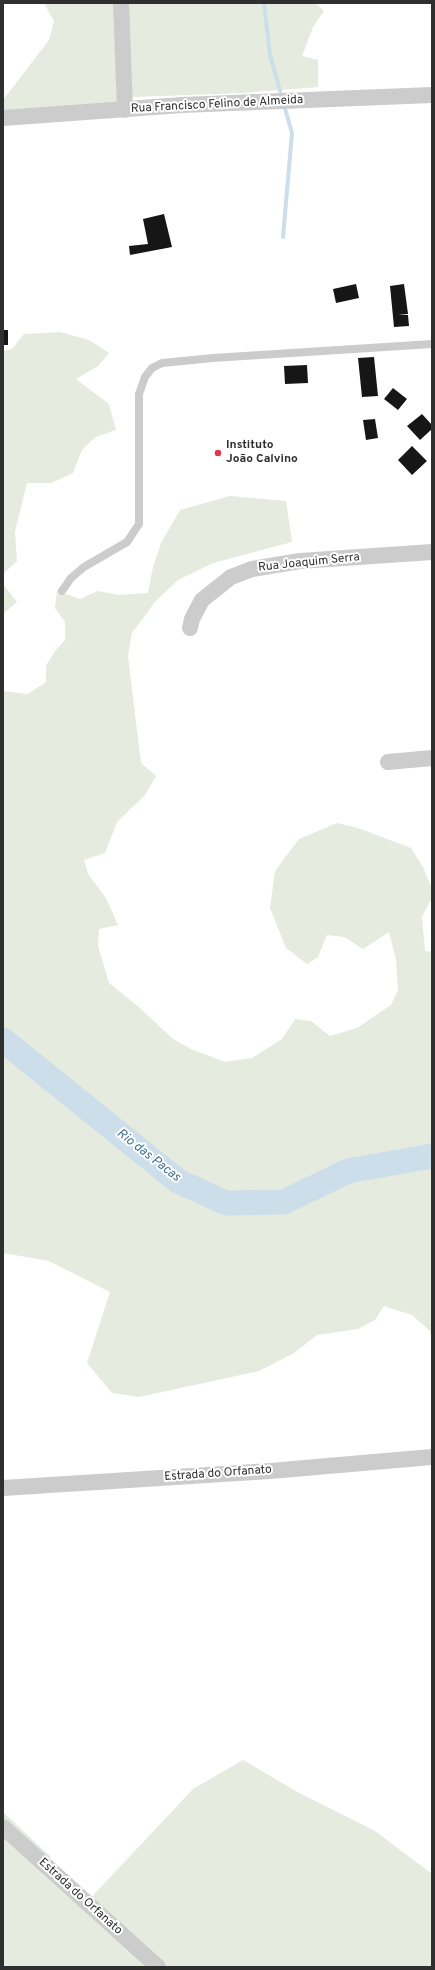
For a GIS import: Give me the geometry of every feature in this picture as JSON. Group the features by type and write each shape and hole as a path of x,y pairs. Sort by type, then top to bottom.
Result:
{"street":[{"path":"121,3 125,110"},
{"name":"Rua Francisco Felino de Almeida","path":"3,118 276,101 432,95"},
{"name":"Rua Joaquim Serra","path":"190,628 192,619 202,600 231,577 252,569 300,561 432,552"},
{"path":"388,762 432,758"},
{"name":"Estrada do Orfanato","path":"3,1488 270,1471 432,1457"},
{"name":"Estrada do Orfanato","path":"3,1827 158,1967"}],"lane":[{"path":"62,591 71,578 84,567 126,542 139,524 139,394 145,377 152,368 162,363 212,358 432,344"}],"shaded area":[{"path":"44,3 316,3 324,11 313,27 302,56 318,60 318,87 243,93 134,97 106,105 3,114 3,100 49,40 54,21"},
{"path":"60,332 89,340 109,353 98,366 76,379 109,404 116,430 96,437 82,450 73,473 51,483 27,483 15,532 17,561 3,574 3,351 12,349 24,334"},
{"path":"230,496 286,501 292,542 213,563 178,580 155,602 132,633 128,656 141,763 156,776 145,795 117,822 105,853 84,860 88,874 106,898 118,925 99,929 98,946 109,983 140,1008 173,1039 191,1049 225,1062 252,1058 282,1039 295,1019 311,1021 330,1036 357,1028 391,1005 398,990 396,960 389,932 363,949 344,937 327,935 318,957 307,964 286,948 270,908 275,871 299,839 337,823 358,828 411,848 423,867 432,889 432,898 422,917 425,951 432,952 432,1342 430,1331 412,1315 384,1306 375,1320 358,1329 317,1335 294,1353 259,1371 139,1397 112,1393 87,1363 110,1292 49,1261 3,1253 3,691 28,694 46,682 46,666 55,651 65,640 65,622 55,608 57,591 80,599 98,591 119,595 148,593 153,567 161,543 180,510"},
{"path":"3,584 17,602 3,614"},
{"path":"243,1760 299,1793 375,1831 432,1874 432,1967 3,1967 3,1812 51,1857 42,1867 84,1905 193,1789"}],"building":[{"path":"164,214 172,247 130,255 129,246 148,244 143,219"},
{"path":"356,284 359,298 336,303 333,289"},
{"path":"404,284 408,314 398,315 408,315 409,326 394,327 390,286"},
{"path":"3,330 8,330 8,345 3,345"},
{"path":"374,357 378,396 362,397 358,358"},
{"path":"307,365 308,383 285,384 284,366"},
{"path":"393,388 407,399 398,410 384,399"},
{"path":"422,414 432,425 432,429 420,440 407,426"},
{"path":"375,419 378,438 366,440 363,420"},
{"path":"412,446 427,461 412,475 398,460"}],"waterway":[{"path":"264,3 270,55 282,98"},
{"path":"283,237 292,133 284,105"},
{"name":"Rio das Pacas","path":"3,1040 178,1181 226,1203 284,1202 348,1171 432,1156"}],"place":[{"name":"Instituto João Calvino","path":"218,453"}]}
